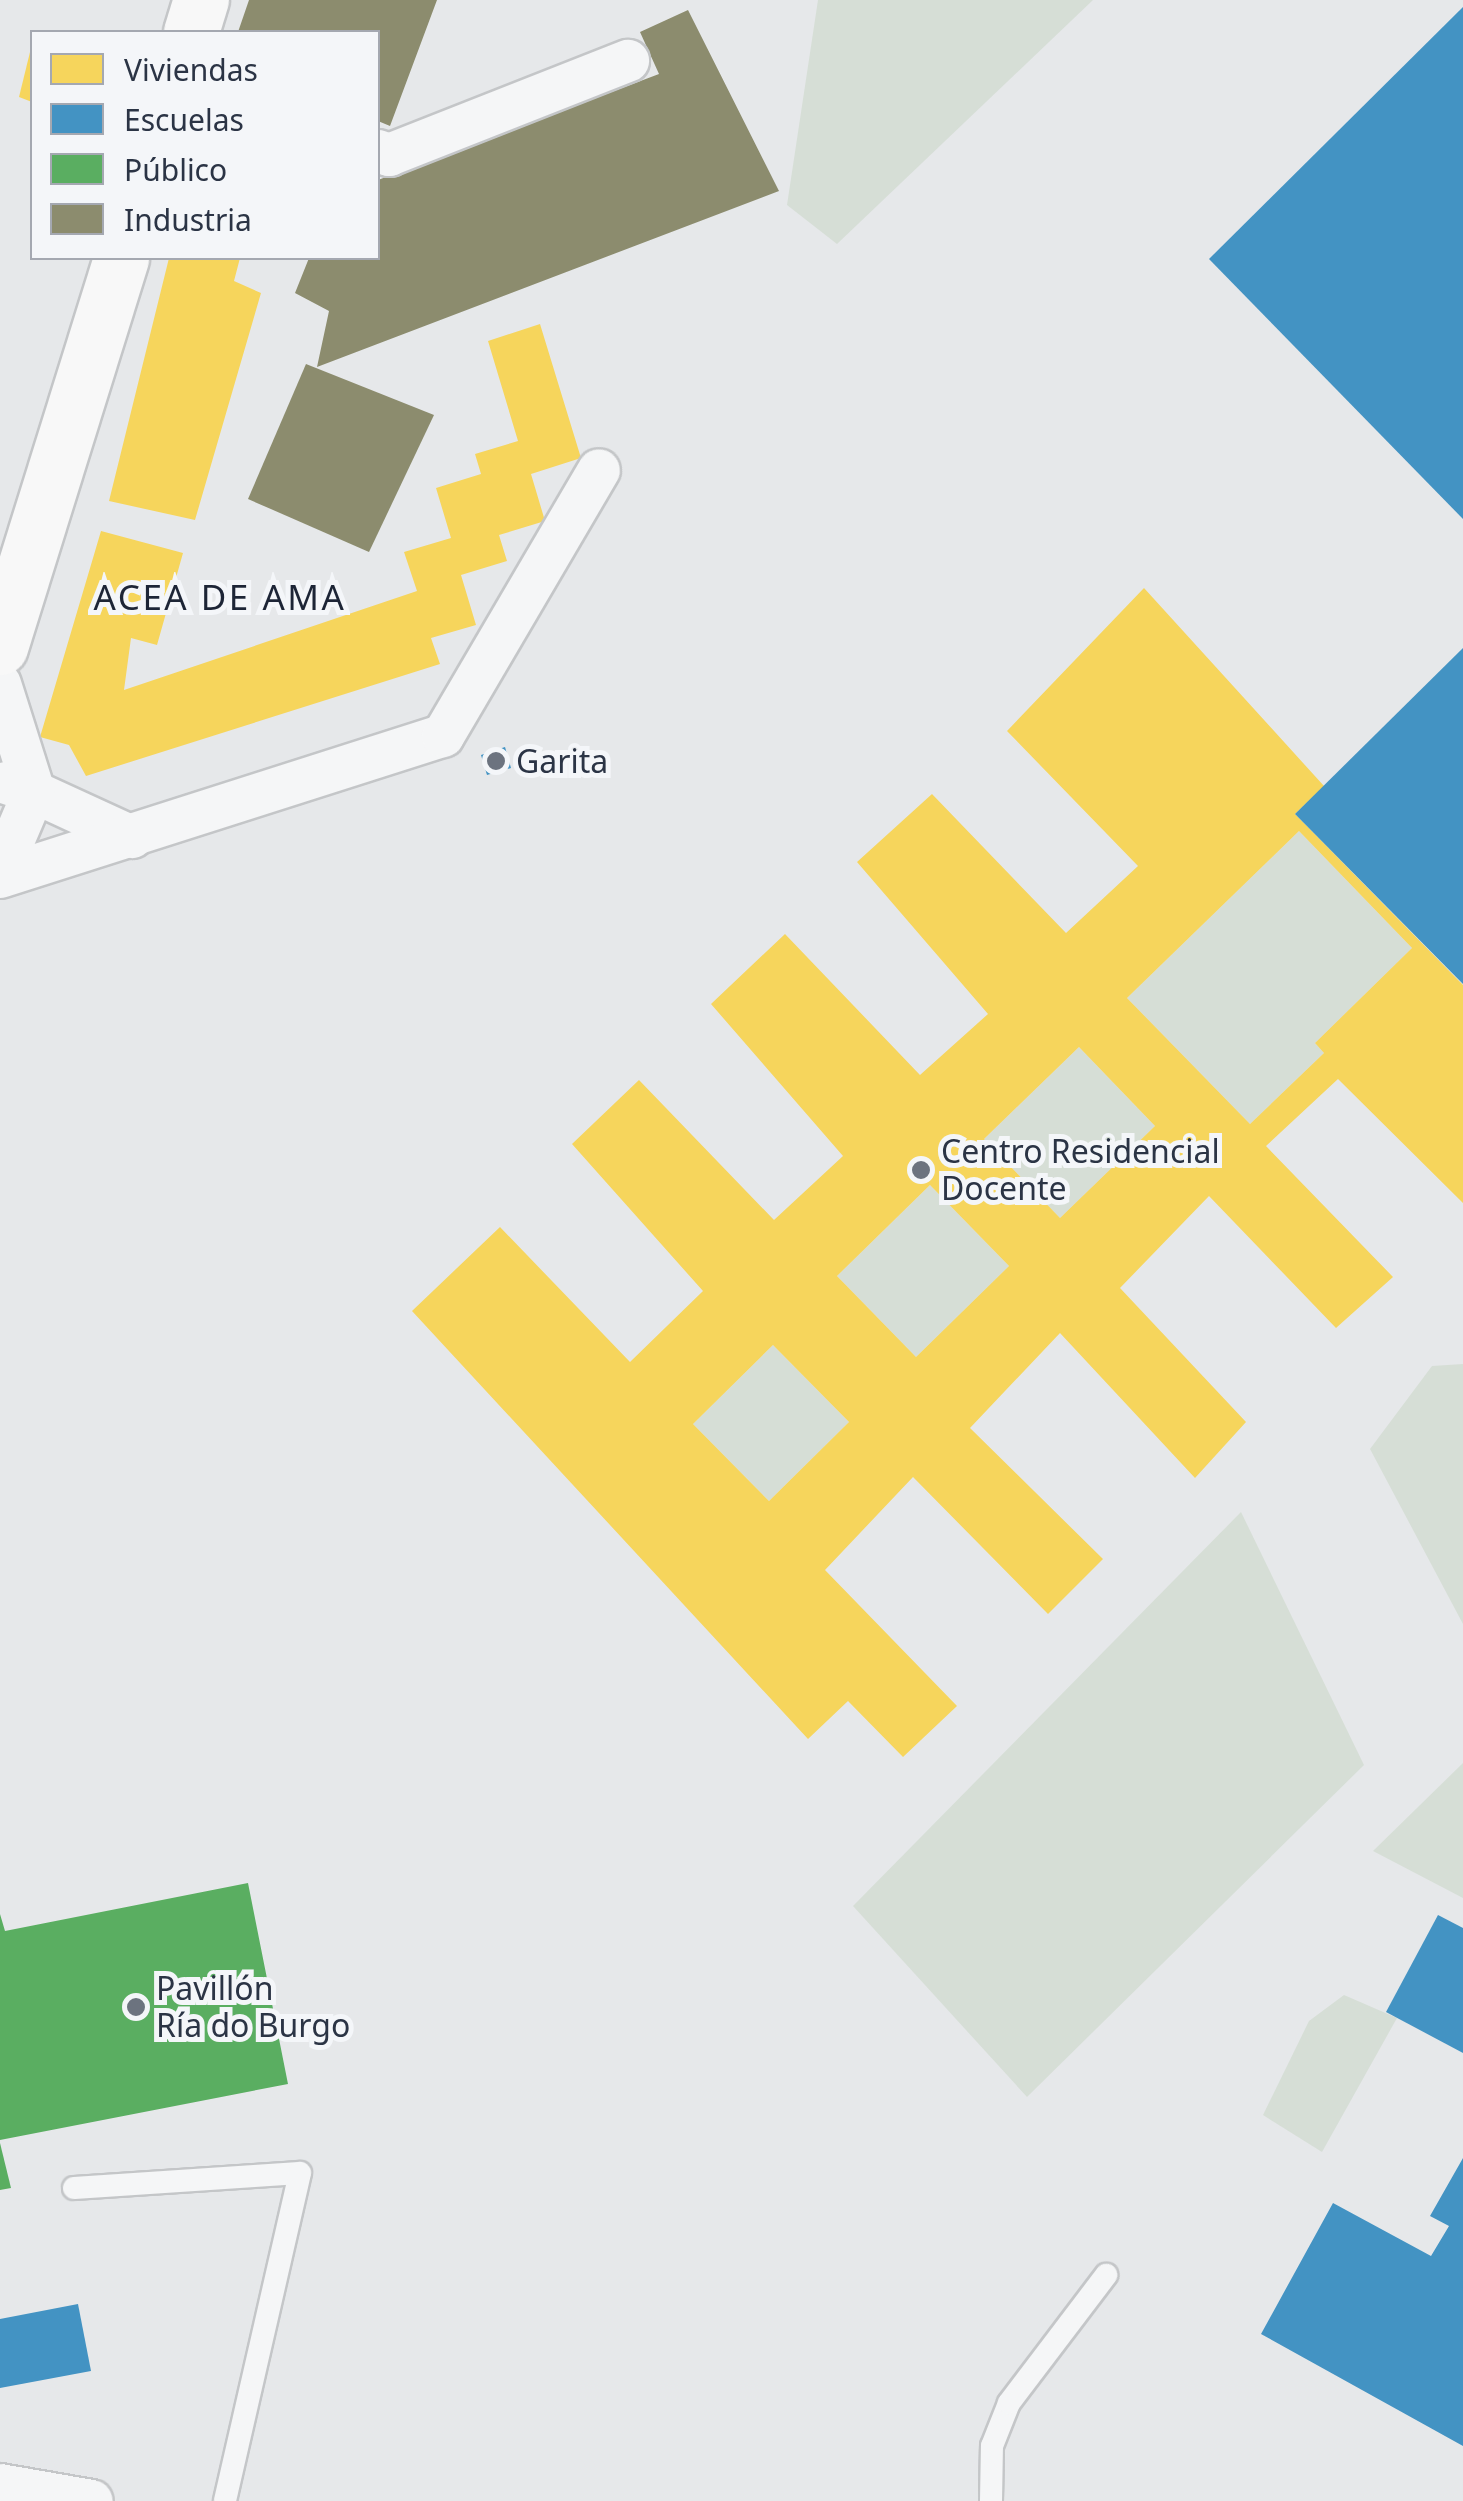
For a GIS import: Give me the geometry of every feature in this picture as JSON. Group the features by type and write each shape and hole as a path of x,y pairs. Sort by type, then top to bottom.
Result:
{"main road":[{"path":"192,30 202,0"},
{"path":"0,647 120,260"}],"street":[{"path":"380,152 389,156 628,61"},
{"path":"0,684 17,787 1,874 132,837 442,736 599,470"},
{"path":"17,787 132,837"},
{"path":"0,2486 92,2501"}],"lane":[{"path":"74,2188 300,2173 225,2501"},
{"path":"991,2501 992,2446 1010,2404 1106,2275"}],"shaded area":[{"path":"818,0 1093,0 837,244 787,205"},
{"path":"1299,831 1412,948 1315,1043 1324,1053 1250,1124 1127,998"},
{"path":"1079,1047 1155,1126 1060,1218 984,1139"},
{"path":"930,1185 1009,1266 916,1357 837,1276"},
{"path":"773,1345 849,1422 769,1501 693,1424"},
{"path":"1463,1364 1463,1624 1370,1449 1432,1366"},
{"path":"1241,1512 1364,1765 1027,2097 853,1906"},
{"path":"1463,1763 1463,1898 1373,1851"},
{"path":"1344,1995 1397,2018 1322,2152 1263,2115 1309,2021"}],"building: Viviendas":[{"path":"30,52 30,101 19,97"},
{"path":"169,260 239,260 234,281 261,293 195,520 109,501"},
{"path":"540,324 581,458 531,474 545,521 499,535 507,561 461,575 476,625 431,638 440,664 86,776 69,745 40,737 101,531 183,553 157,645 131,638 124,690 417,591 404,552 451,538 436,488 481,474 475,454 518,441 488,341"},
{"name":"Centro Residencial Docente","path":"1144,588 1324,786 1295,814 1463,985 1463,1203 1338,1079 1266,1146 1393,1277 1336,1328 1209,1196 1120,1288 1246,1422 1195,1478 1060,1333 970,1428 1103,1559 1048,1614 913,1477 825,1570 957,1706 903,1757 848,1701 808,1739 412,1311 500,1227 630,1362 703,1291 572,1144 639,1080 774,1220 843,1156 711,1004 785,934 920,1075 988,1014 857,862 932,794 1066,933 1138,866 1007,731","holes":["1299,831 1412,948 1315,1043 1324,1053 1250,1124 1127,998","1079,1047 1155,1126 1060,1218 984,1139","930,1185 1009,1266 916,1357 837,1276","773,1345 849,1422 769,1501 693,1424"]}],"building: Escuelas":[{"path":"1463,7 1463,519 1209,259"},
{"path":"1463,648 1463,984 1295,814"},
{"name":"Garita","path":"505,747 511,768 487,775 481,755"},
{"path":"1438,1915 1463,1928 1463,2053 1386,2012"},
{"path":"1463,2158 1463,2446 1261,2334 1333,2203 1431,2256 1449,2226 1430,2216"},
{"path":"78,2304 91,2371 0,2388 0,2319"}],"building: Público":[{"name":"Pavillón Ría do Burgo","path":"248,1883 288,2084 0,2140 0,1914 5,1931"},
{"path":"0,2143 11,2188 0,2190"}],"building: Industria":[{"path":"249,0 437,0 390,126 380,122 380,30 239,30"},
{"path":"688,10 779,191 317,367 329,311 295,293 308,260 380,260 380,179 659,74 640,32"},
{"path":"306,364 434,415 369,552 248,499"}],"place":[{"name":"Garita","path":"496,761"},
{"name":"Centro Residencial Docente","path":"921,1170"},
{"name":"Pavillón Ría do Burgo","path":"136,2007"}],"district":[{"name":"ACEA DE AMA","path":"220,597"}]}
